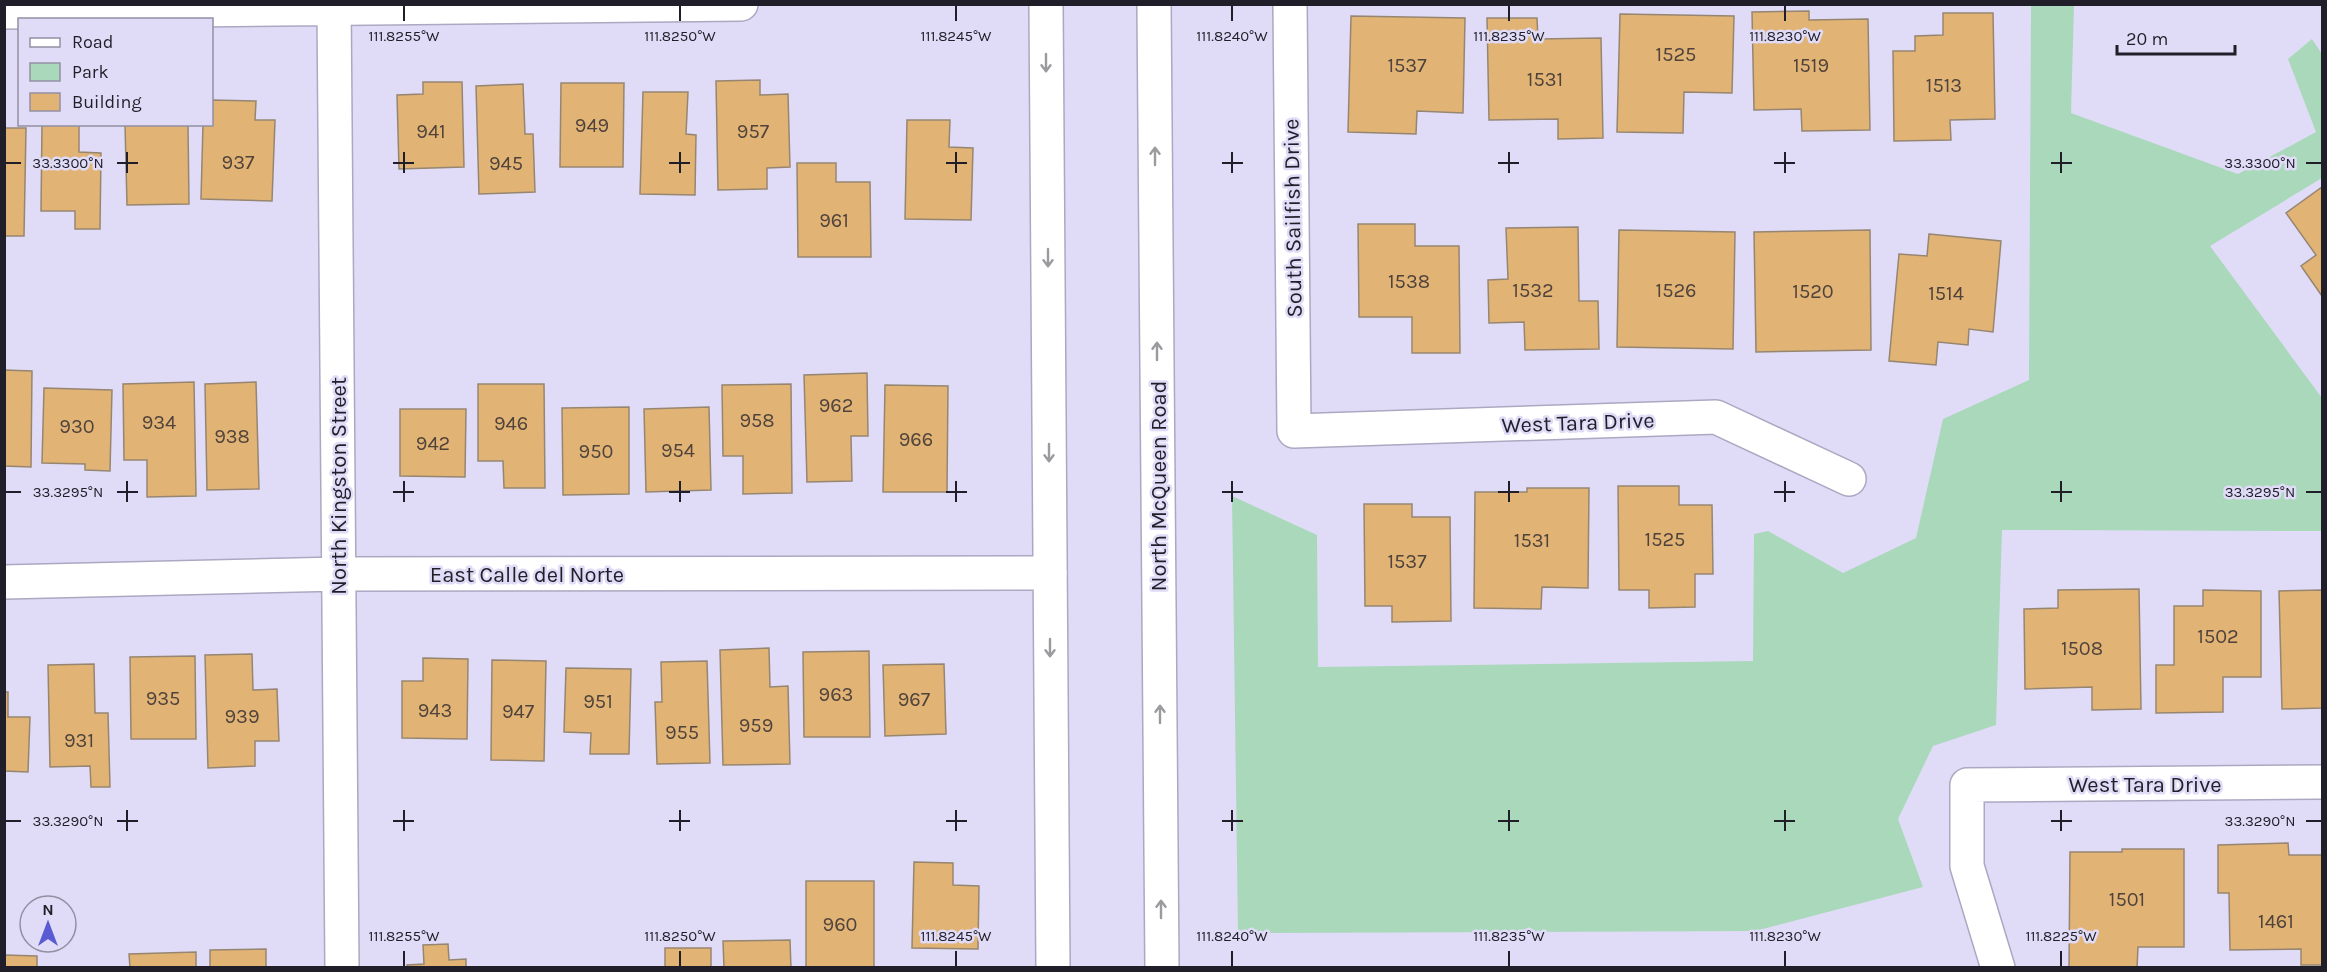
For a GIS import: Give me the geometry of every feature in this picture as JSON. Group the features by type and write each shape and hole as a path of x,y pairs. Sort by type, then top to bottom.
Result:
{"street":[{"path":"4,12 334,6 741,4"},
{"path":"1046,4 1053,968"},
{"name":"North McQueen Road","path":"1154,4 1162,968"},
{"name":"South Sailfish Drive","path":"1290,4 1294,431"},
{"name":"North Kingston Street","path":"334,6 342,968"},
{"name":"West Tara Drive","path":"1294,431 1716,417 1849,478"},
{"name":"East Calle del Norte","path":"4,582 338,574 1050,573"},
{"name":"West Tara Drive","path":"1998,968 1967,866 1967,785 2322,782"}],"green space":[{"path":"2031,5 2074,5 2071,113 2238,174 2316,132 2288,59 2312,39 2322,54 2322,178 2210,246 2322,398 2322,531 2002,530 1996,725 1933,746 1898,819 1923,887 1755,931 1238,933 1232,496 1317,535 1318,667 1753,661 1754,534 1768,531 1843,573 1916,538 1943,419 2029,380"}],"building":[{"path":"1809,11 1809,20 1868,19 1870,130 1802,131 1801,109 1754,110 1752,12"},
{"path":"1943,13 1993,13 1995,119 1950,120 1951,140 1894,141 1893,51 1915,51 1915,36 1943,35"},
{"path":"1620,14 1734,16 1732,93 1684,92 1683,133 1617,132"},
{"path":"1351,16 1465,18 1463,113 1417,111 1416,134 1348,132"},
{"path":"1487,18 1537,18 1538,39 1601,38 1603,138 1558,139 1558,119 1489,120"},
{"path":"760,80 760,95 788,94 790,167 767,168 767,189 718,190 716,81"},
{"path":"423,82 462,82 464,167 399,169 397,95 423,94"},
{"path":"561,83 624,83 623,167 560,167"},
{"path":"523,84 525,134 533,134 535,192 479,194 476,86"},
{"path":"643,92 688,92 686,134 696,135 695,195 640,194"},
{"path":"213,100 256,101 255,120 275,120 272,201 201,199 203,126 213,126"},
{"path":"907,120 950,120 949,147 973,148 971,220 905,219"},
{"path":"42,126 79,126 79,152 101,153 100,229 75,229 75,211 41,211"},
{"path":"125,126 188,126 189,204 127,205"},
{"path":"4,128 26,128 24,236 4,236"},
{"path":"797,163 836,163 836,182 870,182 871,257 798,257"},
{"path":"2322,187 2322,296 2301,266 2316,255 2286,213"},
{"path":"1358,224 1415,224 1415,246 1459,246 1460,353 1412,353 1412,317 1359,317"},
{"path":"1578,227 1579,301 1598,301 1599,349 1525,350 1524,322 1489,323 1488,280 1508,279 1506,228"},
{"path":"1619,230 1735,232 1733,349 1617,347"},
{"path":"1870,230 1871,350 1756,352 1754,232"},
{"path":"1929,234 2001,241 1993,332 1969,329 1968,345 1938,342 1936,365 1889,361 1899,254 1927,256"},
{"path":"4,370 32,371 31,467 4,466"},
{"path":"867,373 868,436 851,436 852,481 807,482 804,375"},
{"path":"194,382 196,496 147,497 147,460 124,460 123,384"},
{"path":"256,382 259,489 207,490 205,384"},
{"path":"478,384 544,384 545,488 504,488 503,461 478,461"},
{"path":"791,384 792,493 743,494 743,456 723,456 722,385"},
{"path":"885,385 948,386 947,492 883,492"},
{"path":"44,388 112,390 110,471 85,470 85,464 42,463"},
{"path":"629,407 629,494 563,495 562,408"},
{"path":"709,407 711,490 646,492 644,409"},
{"path":"400,409 466,409 465,477 400,476"},
{"path":"1618,486 1679,486 1679,505 1712,505 1713,574 1695,574 1695,607 1649,608 1649,590 1619,590"},
{"path":"1527,488 1589,488 1588,588 1542,587 1541,609 1474,608 1475,492 1527,492"},
{"path":"1364,504 1412,504 1412,517 1450,517 1451,621 1392,622 1392,606 1365,606"},
{"path":"2139,589 2141,709 2092,710 2092,687 2025,689 2024,609 2058,608 2058,590"},
{"path":"2203,590 2261,591 2261,677 2223,677 2223,712 2156,713 2156,665 2174,665 2174,606 2203,606"},
{"path":"2322,590 2322,708 2282,709 2279,591"},
{"path":"769,648 770,687 788,686 790,764 723,765 720,650"},
{"path":"869,651 870,737 804,737 803,652"},
{"path":"252,654 253,690 277,689 279,741 255,741 255,766 208,768 205,655"},
{"path":"195,656 196,739 131,739 130,657"},
{"path":"423,658 468,659 467,739 402,738 402,681 423,681"},
{"path":"492,660 546,661 544,761 491,760"},
{"path":"707,661 710,763 657,764 655,702 662,702 661,662"},
{"path":"94,664 95,713 108,713 110,787 91,787 90,766 50,767 48,665"},
{"path":"944,664 946,734 885,736 883,665"},
{"path":"566,668 631,669 629,754 590,754 591,733 564,732"},
{"path":"4,692 8,692 8,717 30,717 28,772 4,771"},
{"path":"2288,843 2289,855 2322,855 2322,965 2301,965 2301,949 2230,950 2229,893 2218,893 2218,845"},
{"path":"2122,849 2184,849 2184,947 2138,947 2137,968 2069,968 2070,852 2122,852"},
{"path":"914,862 953,863 953,885 979,886 978,949 912,948"},
{"path":"806,881 874,881 874,968 806,968"},
{"path":"790,940 791,968 724,968 723,941"},
{"path":"448,944 449,960 466,959 466,968 407,968 407,965 424,964 423,945"},
{"path":"665,948 711,948 711,968 665,968"},
{"path":"266,949 266,968 210,968 210,950"},
{"path":"196,952 196,968 130,968 129,954"},
{"path":"4,955 37,956 37,968 4,968"}]}
